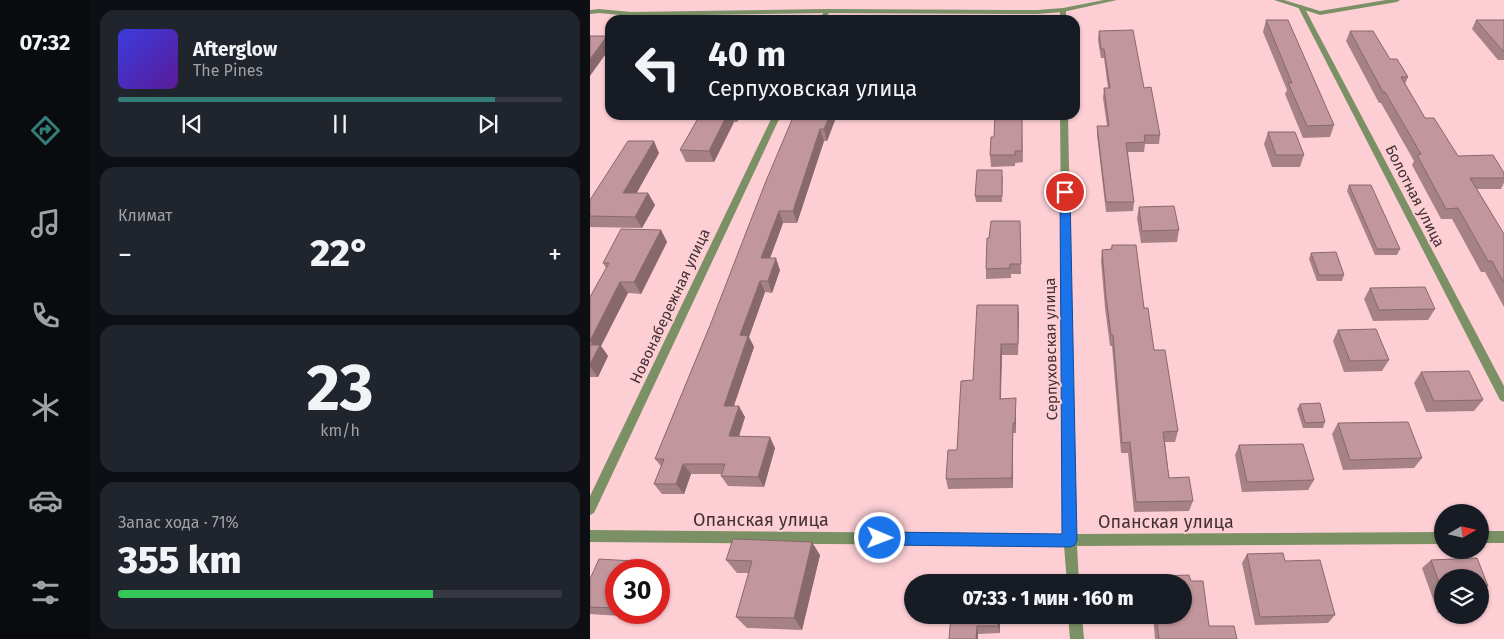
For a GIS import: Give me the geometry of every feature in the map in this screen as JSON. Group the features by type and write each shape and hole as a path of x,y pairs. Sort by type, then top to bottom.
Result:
{"street":[{"path":"590,12 631,14 827,11 1037,12 1062,10 1114,0"},
{"path":"1277,0 1320,13 1398,0"},
{"name":"Болотная улица","path":"1301,7 1504,398"},
{"path":"1062,10 1062,15"},
{"path":"825,15 827,11"},
{"name":"Новонабережная улица","path":"590,509 775,120"},
{"name":"Серпуховская улица","path":"1064,120 1070,540 1072,574"},
{"name":"Опанская улица","path":"590,536 1070,540 1434,538"},
{"path":"1489,537 1504,537"},
{"path":"1076,624 1077,639"}],"building":[{"path":"1266,20 1288,20 1334,125 1307,126 1288,83 1292,83"},
{"path":"1476,20 1504,20 1504,51 1503,51"},
{"path":"1133,30 1144,88 1151,87 1160,135 1144,135 1145,142 1126,143 1134,202 1106,202 1097,126 1109,126 1104,88 1110,88 1099,31"},
{"path":"1350,31 1373,31 1390,59 1397,59 1408,77 1401,77 1425,118 1434,118 1458,156 1493,155 1504,173 1504,178 1470,178 1504,234 1504,283 1492,261 1488,261 1458,208 1446,209 1417,155 1421,154 1385,92 1383,92"},
{"path":"590,36 605,36 605,39 590,59"},
{"path":"697,120 724,120 709,151 680,150"},
{"path":"792,120 828,120 824,129 820,129 793,211 779,211 761,258 776,258 768,281 760,281 740,335 748,336 724,406 739,406 729,436 770,437 758,477 721,476 725,464 683,464 676,484 654,484 664,459 655,459 711,323"},
{"path":"995,120 1022,120 1022,151 1015,151 1015,155 990,155 991,137 994,137"},
{"path":"1268,132 1295,132 1304,155 1276,155"},
{"path":"628,141 654,141 623,193 648,193 635,217 590,216 590,200"},
{"path":"977,170 1002,170 1002,196 975,196"},
{"path":"1349,185 1371,185 1400,249 1377,249"},
{"path":"1174,206 1179,230 1142,231 1139,207"},
{"path":"991,221 1020,221 1021,264 1010,264 1010,268 986,269 987,238 989,238"},
{"path":"621,229 661,230 634,282 620,282 590,341 590,297 609,263 603,263"},
{"path":"1112,245 1136,245 1144,308 1148,308 1154,350 1165,350 1178,431 1163,432 1169,478 1189,477 1193,501 1136,502 1130,442 1122,443 1113,335 1111,335 1106,297 1102,250 1112,249"},
{"path":"1336,252 1344,275 1319,275 1311,253"},
{"path":"1425,287 1435,309 1379,310 1370,288"},
{"path":"977,305 1018,305 1018,344 1001,344 1000,399 1016,398 1015,423 1013,423 1012,478 946,479 948,450 957,450 961,381 973,380"},
{"path":"1376,329 1389,360 1350,361 1338,330"},
{"path":"590,345 600,345 590,364"},
{"path":"1469,371 1483,400 1434,401 1421,372"},
{"path":"1320,403 1325,422 1305,423 1300,404"},
{"path":"1408,422 1422,458 1350,460 1338,423"},
{"path":"1303,444 1314,480 1247,482 1239,445"},
{"path":"733,539 812,542 794,618 736,617 752,561 726,560"},
{"path":"1283,553 1285,561 1320,560 1335,615 1260,617 1247,554"},
{"path":"599,559 605,559 605,608 590,607 590,579"},
{"path":"1477,559 1481,569 1434,569 1431,560"},
{"path":"1192,581 1203,581 1209,626 1234,626 1237,639 1159,639 1157,624 1192,624"},
{"path":"950,624 998,624 998,626 977,626 976,639 949,639"}],"route":[{"path":"880,538 1070,540 1065,192"}]}
